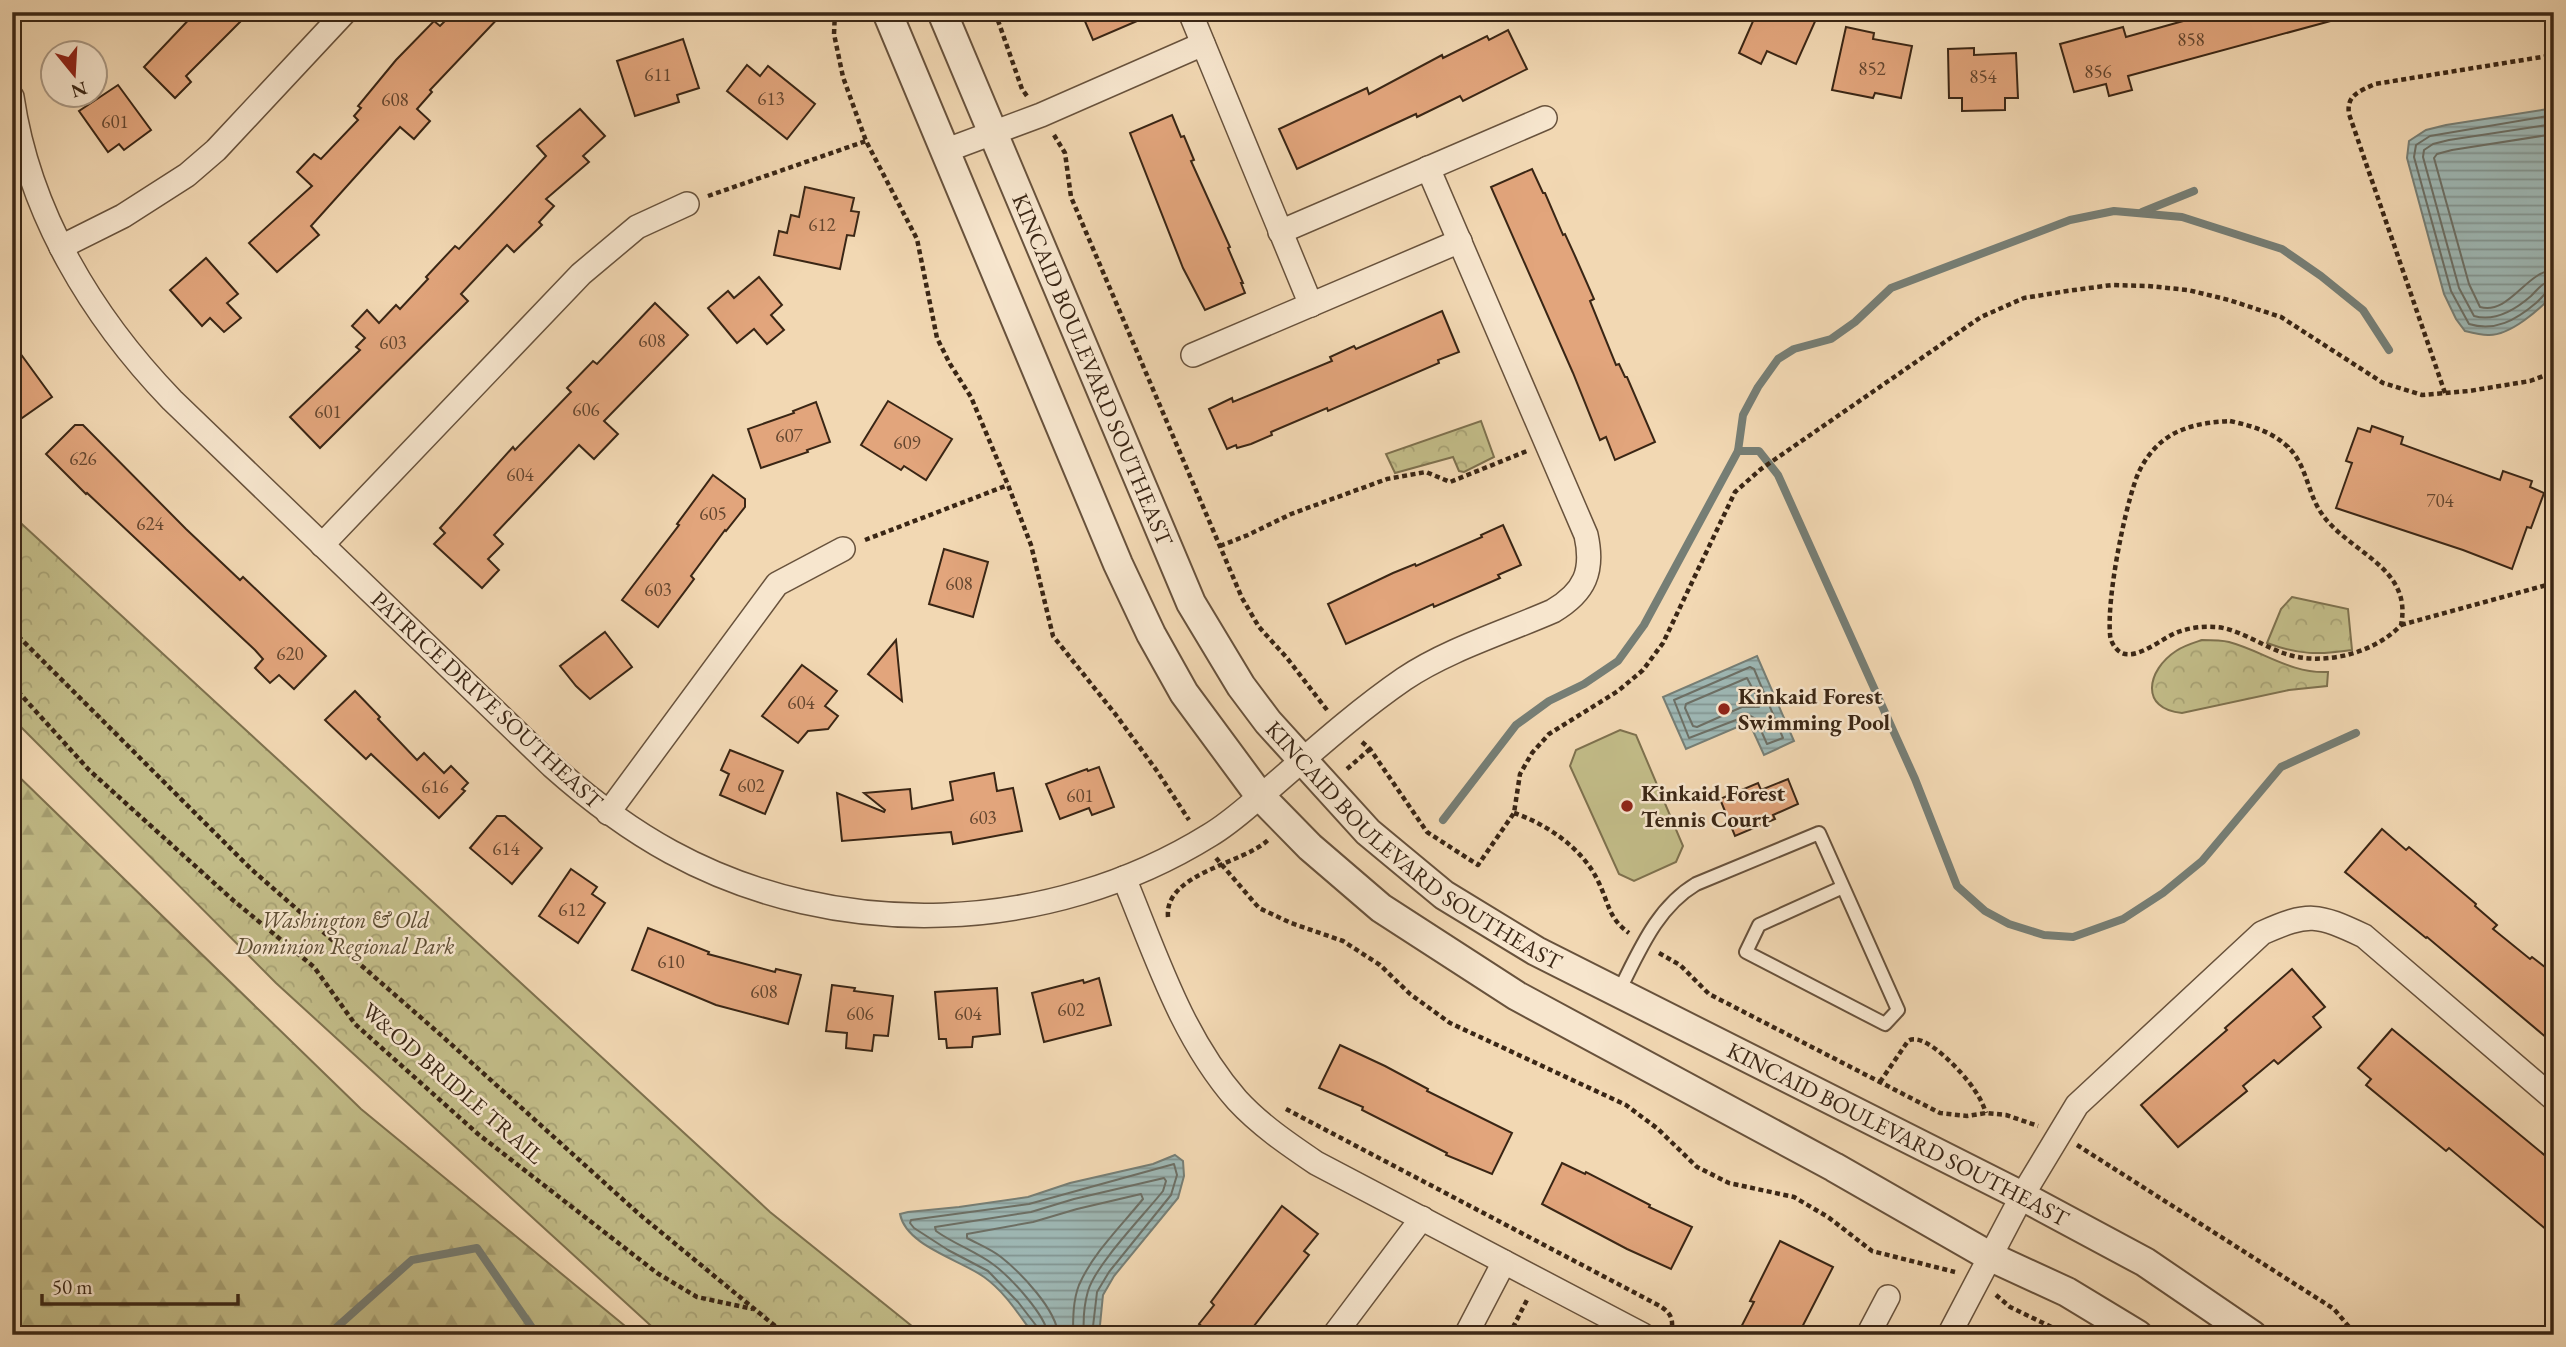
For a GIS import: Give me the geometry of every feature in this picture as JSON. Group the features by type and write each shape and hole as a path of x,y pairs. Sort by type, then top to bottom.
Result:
{"street":[{"path":"61,247 123,216 187,175 216,150 345,12"},
{"path":"887,12 1118,564 1151,634 1184,693 1260,796 1310,847 1381,908 1517,996 1834,1167 1991,1257 2067,1292 2138,1335"},
{"name":"KINCAID BOULEVARD SOUTHEAST","path":"942,12 1191,603 1241,686 1268,722 1368,832 1444,895 1536,951 2022,1196 2145,1262 2252,1335"},
{"path":"1190,12 1311,304"},
{"path":"947,150 1041,115 1203,44"},
{"name":"PATRICE DRIVE SOUTHEAST","path":"12,97 34,184 61,247 99,312 146,373 552,766 608,813 672,853 717,874 776,895 850,911 925,916 1000,911 1074,896 1124,878 1179,853 1242,813 1343,727 1406,678 1439,660 1553,611 1569,602 1581,588 1588,571 1590,553 1586,535 1428,168"},
{"path":"1280,232 1545,118"},
{"path":"322,545 581,274 637,227 687,204"},
{"path":"1193,355 1460,241"},
{"path":"608,813 777,584 843,549"},
{"path":"1124,878 1183,1023 1209,1066 1239,1102 1278,1137 1316,1163 1643,1335"},
{"path":"1949,1335 2022,1196 2077,1105 2262,933 2295,918 2328,919 2364,936 2554,1099"},
{"path":"1334,1335 1422,1218"},
{"path":"1466,1335 1504,1262"},
{"path":"1868,1335 1888,1297"}],"lane":[{"path":"1618,993 1643,943 1665,909 1680,894 1696,884 1819,832 1898,1010 1885,1024 1746,952 1759,925 1843,887"}],"path":[{"path":"995,12 1022,89 1065,153 1071,197 1242,598 1259,627 1324,706 1343,727 1370,749 1427,832 1478,865 1514,813 1520,774 1532,753 1549,733 1618,691 1643,670 1663,643 1735,492 1761,469 1981,317 2024,298 2112,285 2188,290 2280,317 2383,383 2422,394 2529,382 2554,372"},
{"path":"2445,393 2347,104 2354,93 2375,84 2554,55"},
{"path":"687,204 866,141"},
{"path":"2401,625 2403,600 2390,575 2328,522 2319,510 2304,470 2290,448 2272,434 2257,427 2230,421 2204,422 2177,432 2158,446 2144,463 2132,495 2112,592 2110,635 2120,652 2139,652 2176,632 2194,627 2218,626 2285,654 2316,658 2342,656 2381,642 2401,625 2554,583"},
{"path":"1220,546 1291,514 1387,479 1426,472 1450,482 1547,443"},
{"path":"843,549 1008,485"},
{"path":"12,630 251,869 442,1036 639,1214 786,1335"},
{"name":"W&OD BRIDLE TRAIL","path":"12,685 89,770 234,901 314,967 355,1024 478,1134 657,1273 697,1297 756,1310"},
{"path":"1514,813 1538,821 1574,849 1597,878 1616,923 1680,965 1709,994 1940,1113 1967,1116 1986,1113 2006,1115 2060,1134 2334,1309 2356,1335"},
{"path":"1168,927 1167,909 1172,895 1220,863 1258,849"},
{"path":"1880,1082 1908,1041 1919,1038 1944,1056 1972,1086 1986,1113"},
{"path":"1278,1105 1658,1304 1669,1311 1673,1320 1670,1335"},
{"path":"1509,1335 1538,1280"}],"green space":[{"path":"1481,421 1494,457 1464,472 1459,471 1453,457 1395,473 1386,454"},
{"name":"Washington & Old Dominion Regional Park","path":"12,515 770,1212 923,1335 661,1335 276,983 12,718"},
{"path":"2292,597 2348,609 2352,650 2309,653 2267,643 2281,609"},
{"path":"2202,640 2229,642 2289,666 2328,672 2327,686 2289,690 2182,713 2168,710 2154,697 2154,678 2166,659 2176,651"},
{"name":"Kinkaid Forest Tennis Court","path":"1620,730 1636,735 1683,846 1676,862 1634,881 1619,874 1570,766 1576,750"},
{"path":"12,770 361,1109 636,1335 12,1335"}],"water":[{"path":"2554,108 2554,294 2533,314 2506,331 2488,335 2465,331 2444,294 2407,158 2409,141 2426,130 2446,125"},
{"name":"Kinkaid Forest Swimming Pool","path":"1757,656 1794,741 1764,755 1749,722 1686,749 1663,697"},
{"path":"1175,1155 1183,1161 1184,1176 1178,1198 1114,1276 1103,1295 1099,1335 1034,1335 992,1283 923,1244 904,1225 900,1214 1028,1197 1070,1183 1153,1164"}],"building":[{"path":"196,12 250,12 186,76 191,82 175,98 144,67"},
{"path":"454,12 504,12 430,90 432,92 417,109 430,121 414,139 400,127 311,226 319,235 277,272 249,243 312,186 297,172 314,154 321,159 358,120 354,116 361,108 358,106 396,60 434,21 440,26"},
{"path":"1081,12 1158,12 1093,40"},
{"path":"1757,12 1806,12 1817,17 1796,64 1767,51 1761,64 1739,53"},
{"path":"2193,12 2337,12 2338,19 2128,76 2132,90 2109,96 2106,84 2074,92 2060,44 2123,27 2126,37 2194,18"},
{"path":"1846,27 1874,33 1873,39 1912,46 1901,98 1875,93 1873,98 1832,90"},
{"path":"1508,30 1527,69 1463,101 1460,96 1417,117 1416,114 1297,169 1279,129 1367,88 1369,94 1442,55 1443,58 1487,36 1489,40"},
{"path":"683,39 699,88 677,95 679,102 635,116 617,61"},
{"path":"1974,48 1974,55 2016,53 2018,98 2005,98 2005,110 1962,111 1962,98 1949,98 1948,49"},
{"path":"747,65 760,76 768,66 815,104 787,139 727,91"},
{"path":"118,85 151,130 124,150 119,144 108,152 79,111 84,108 108,108 108,92"},
{"path":"580,109 605,136 583,156 589,162 546,199 554,206 539,222 542,225 514,252 507,245 461,294 468,301 320,448 290,417 360,350 356,347 365,338 352,326 367,310 379,323 396,305 400,309 455,246 459,249 546,156 537,146"},
{"path":"1172,115 1181,137 1184,136 1194,160 1191,161 1230,247 1228,248 1245,293 1205,310 1183,268 1130,133"},
{"path":"1532,169 1594,299 1590,301 1616,365 1619,364 1627,377 1655,442 1615,460 1606,437 1600,440 1491,187"},
{"path":"805,187 854,198 851,211 859,212 854,236 847,235 840,269 774,255 779,231 787,233 791,215 799,217"},
{"path":"206,258 238,294 227,303 241,318 224,332 210,318 202,326 170,290"},
{"path":"759,277 782,305 771,315 784,330 767,344 754,329 737,343 708,308 728,291 734,298"},
{"path":"655,303 688,335 604,421 618,434 594,459 579,445 494,535 503,544 488,559 499,570 482,588 434,544 445,533 440,528 513,447 515,450 571,392 567,388 593,361 597,364"},
{"path":"1442,311 1459,352 1328,411 1327,408 1271,432 1272,435 1251,444 1227,449 1209,409 1232,398 1233,402 1332,361 1330,357 1354,346 1356,349"},
{"path":"12,342 52,397 12,425"},
{"path":"888,401 952,439 926,480 904,466 901,470 861,445"},
{"path":"816,402 830,442 761,468 748,429 794,413 793,411"},
{"path":"75,425 83,425 186,529 240,580 243,577 326,656 294,689 279,675 270,683 255,668 263,659 255,650 46,454"},
{"path":"2372,426 2403,437 2401,444 2500,480 2503,471 2532,481 2530,487 2544,493 2531,528 2527,527 2512,569 2336,508 2352,463 2346,461 2358,428 2370,432"},
{"path":"713,475 745,499 745,507 691,576 694,579 658,627 622,600"},
{"path":"1503,525 1521,565 1498,575 1500,578 1434,607 1433,604 1346,644 1328,604 1393,573 1415,564 1416,566 1482,537 1481,535"},
{"path":"944,549 988,562 973,617 929,604"},
{"path":"605,632 632,667 590,699 560,666"},
{"path":"896,640 902,701 868,674"},
{"path":"802,665 837,691 825,706 838,716 828,729 808,731 798,743 762,716"},
{"path":"355,691 417,760 424,753 444,773 451,766 468,783 462,789 465,791 439,818 371,754 366,759 325,720"},
{"path":"730,750 783,771 765,814 720,795 729,774 721,770"},
{"path":"1099,767 1114,807 1092,815 1089,808 1060,819 1046,784"},
{"path":"994,773 997,791 1013,788 1022,831 953,844 951,832 842,841 837,793 884,812 885,810 864,793 910,789 912,809 953,800 950,782"},
{"path":"1788,779 1798,804 1773,815 1775,819 1735,836 1720,799 1758,783 1761,790"},
{"path":"497,816 505,816 542,848 512,884 470,848"},
{"path":"2382,829 2406,850 2409,847 2476,904 2475,906 2497,925 2493,929 2530,959 2532,957 2554,974 2554,1044 2345,872"},
{"path":"571,869 597,887 592,894 605,903 578,943 539,916"},
{"path":"648,928 709,952 708,954 775,972 776,969 801,975 788,1024 716,1005 632,970"},
{"path":"2292,969 2325,1007 2313,1017 2321,1027 2278,1064 2274,1060 2243,1086 2247,1091 2178,1147 2141,1105"},
{"path":"1099,978 1111,1025 1044,1042 1032,993"},
{"path":"832,985 893,996 888,1036 874,1035 872,1051 846,1048 847,1033 826,1031"},
{"path":"997,988 1000,1034 973,1037 972,1047 947,1048 946,1039 939,1039 935,992"},
{"path":"2392,1029 2554,1163 2554,1236 2449,1148 2446,1151 2366,1085 2371,1079 2358,1068"},
{"path":"1340,1045 1512,1133 1492,1174 1446,1155 1447,1153 1362,1110 1363,1107 1319,1088"},
{"path":"1562,1163 1585,1174 1586,1172 1692,1227 1671,1269 1542,1204"},
{"path":"1282,1206 1318,1234 1304,1251 1309,1255 1247,1335 1213,1335 1199,1324 1214,1305 1211,1302"},
{"path":"1780,1241 1833,1267 1798,1335 1737,1335 1754,1302 1750,1301"}],"waterway":[{"path":"2142,212 2194,191"},
{"path":"1443,820 1516,725 1549,701 1584,684 1618,661 1644,625 1738,451 1743,415 1758,387 1778,359 1794,349 1831,339 1855,322 1891,288 2070,220 2114,211 2182,217 2282,249 2363,310 2389,350"},
{"path":"1738,451 1759,451 1778,475 1915,779 1957,886 1985,911 2009,924 2044,935 2073,937 2123,919 2163,893 2202,861 2281,767 2356,733"},
{"path":"328,1335 412,1260 477,1248 537,1335"}],"place":[{"name":"Kinkaid Forest Swimming Pool","path":"1724,709"},
{"name":"Kinkaid Forest Tennis Court","path":"1627,806"}]}
